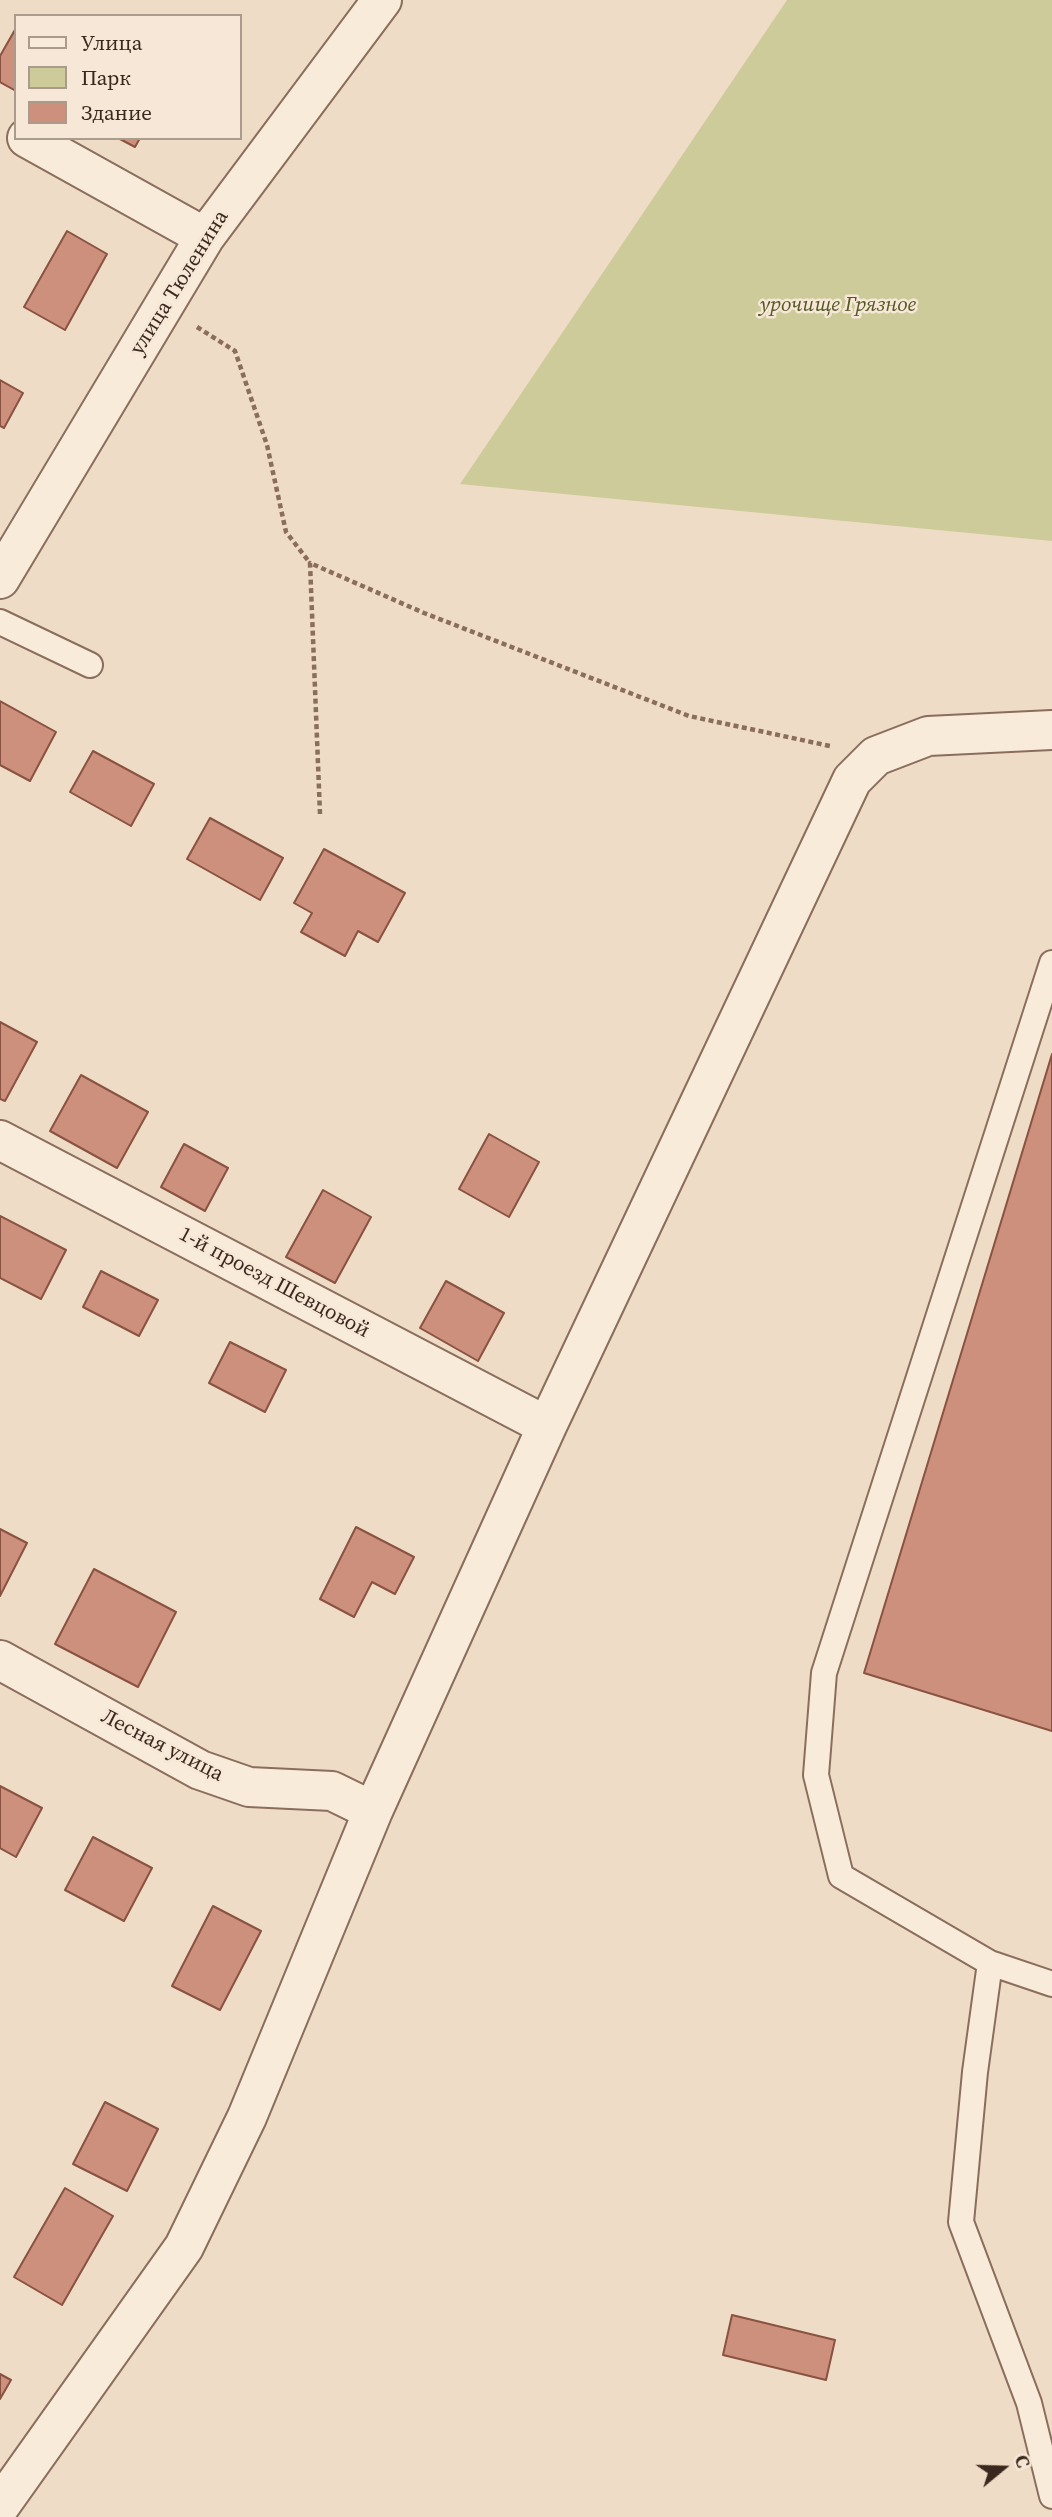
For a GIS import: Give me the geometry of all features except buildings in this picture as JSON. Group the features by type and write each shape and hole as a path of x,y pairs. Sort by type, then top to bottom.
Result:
{"street":[{"name":"улица Тюленина","path":"0,579 205,237 382,0"},
{"path":"31,140 205,237"},
{"path":"0,2506 184,2247 247,2117 373,1811 547,1426 852,780 876,756 928,736 1052,730"},
{"name":"1-й проезд Шевцовой","path":"0,1140 547,1426"},
{"name":"Лесная улица","path":"0,1660 200,1770 249,1787 331,1791 373,1811"}],"lane":[{"path":"0,622 90,665"},
{"path":"1052,963 824,1673 816,1775 841,1876 990,1963 1052,1984"},
{"path":"990,1963 975,2072 961,2222 1029,2403 1052,2496"}],"path":[{"path":"164,306 235,351 267,445 286,532 310,563 424,613 689,716 876,756"},
{"path":"310,563 320,814"}],"green space":[{"name":"урочище Грязное","path":"787,0 1052,0 1052,541 460,484"}]}
